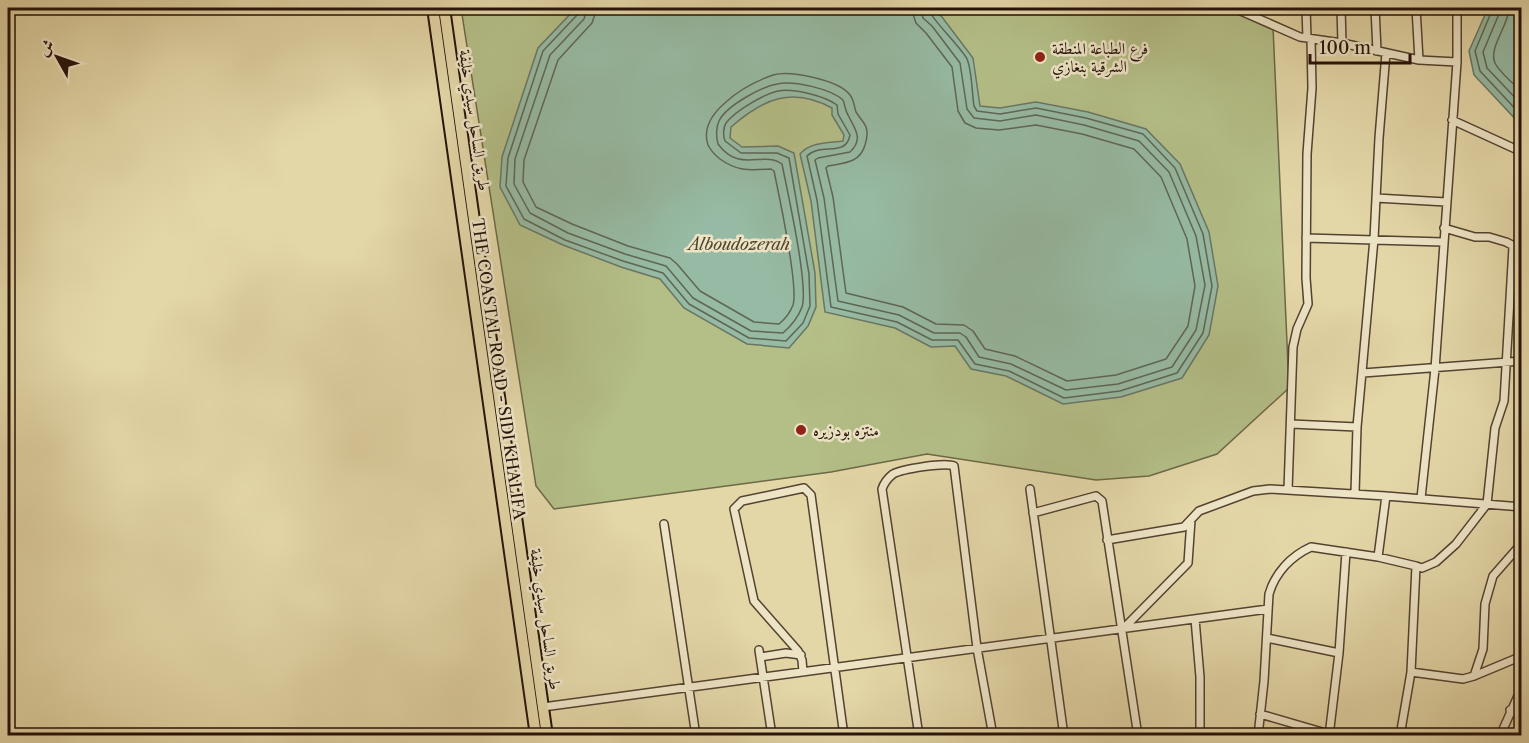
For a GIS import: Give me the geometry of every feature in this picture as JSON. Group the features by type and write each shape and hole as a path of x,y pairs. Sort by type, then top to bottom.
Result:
{"highway":[{"name":"THE COASTAL ROAD - SIDI KHALIFA","path":"433,8 526,627 536,735"},
{"name":"طريق الساحل سيدي خليفة","path":"444,8 526,627 547,735"}],"street":[{"path":"1234,8 1252,12 1295,35 1419,60 1457,62"},
{"path":"1288,490 1293,347 1297,329 1308,304 1307,154 1313,55 1306,8"},
{"path":"1341,8 1342,43"},
{"path":"1376,8 1377,51"},
{"path":"1416,8 1419,60"},
{"path":"1421,498 1435,369 1457,62 1457,8"},
{"path":"1355,493 1357,427 1374,239 1386,53"},
{"path":"1452,120 1521,152"},
{"path":"1376,198 1446,202"},
{"path":"1444,228 1466,235 1489,237 1521,250"},
{"path":"1306,238 1443,242"},
{"path":"1258,735 1268,609 1271,588 1277,573 1311,547 1378,557 1422,568 1436,562 1456,544 1487,504 1495,428 1504,401 1512,247"},
{"path":"1363,373 1521,361"},
{"path":"1291,424 1357,427"},
{"path":"919,735 882,489 884,483 896,472 945,464 954,466 977,648 993,735"},
{"path":"803,672 801,656 754,601 734,509 742,501 804,488 811,495 844,735"},
{"path":"1030,489 1064,735"},
{"path":"1107,540 1184,527 1199,511 1253,491 1270,489 1355,493 1521,507"},
{"path":"1033,513 1096,496 1102,501 1138,735"},
{"path":"1378,557 1386,496"},
{"path":"1123,629 1188,563 1191,520"},
{"path":"664,524 696,735"},
{"path":"1474,676 1483,649 1485,604 1492,576 1521,543"},
{"path":"1260,714 1329,735 1339,653 1346,552"},
{"path":"1400,735 1411,672 1416,566"},
{"path":"543,706 1268,609"},
{"path":"1195,619 1200,677 1200,735"},
{"path":"1266,638 1339,653"},
{"path":"772,735 760,653 786,653 801,656"},
{"path":"1411,672 1452,679 1474,676 1521,656"},
{"path":"1500,735 1521,687"},
{"path":"1510,710 1521,716"}],"green space":[{"name":"Alboudozerah","path":"461,8 1224,8 1273,27 1289,388 1217,454 1149,476 1096,480 927,454 831,472 554,509 536,486"}],"water":[{"path":"576,8 931,8 942,17 973,58 980,106 1000,108 1036,102 1088,112 1146,129 1180,164 1209,232 1218,286 1209,335 1182,378 1121,397 1063,404 1006,376 971,369 955,346 931,347 895,328 825,312 811,201 800,154 814,145 843,141 844,135 832,115 832,108 817,101 791,97 766,103 743,117 731,127 730,138 742,147 778,146 794,153 815,273 816,307 808,326 789,348 747,344 684,308 660,279 563,245 520,225 500,187 502,157 538,48"},
{"path":"1488,8 1521,8 1521,125 1474,75 1469,51"}],"place":[{"name":"فرع الطباعة المنطقة الشرقية بنغازي","path":"1040,57"},
{"name":"منتزه بودزيره","path":"801,430"}]}
